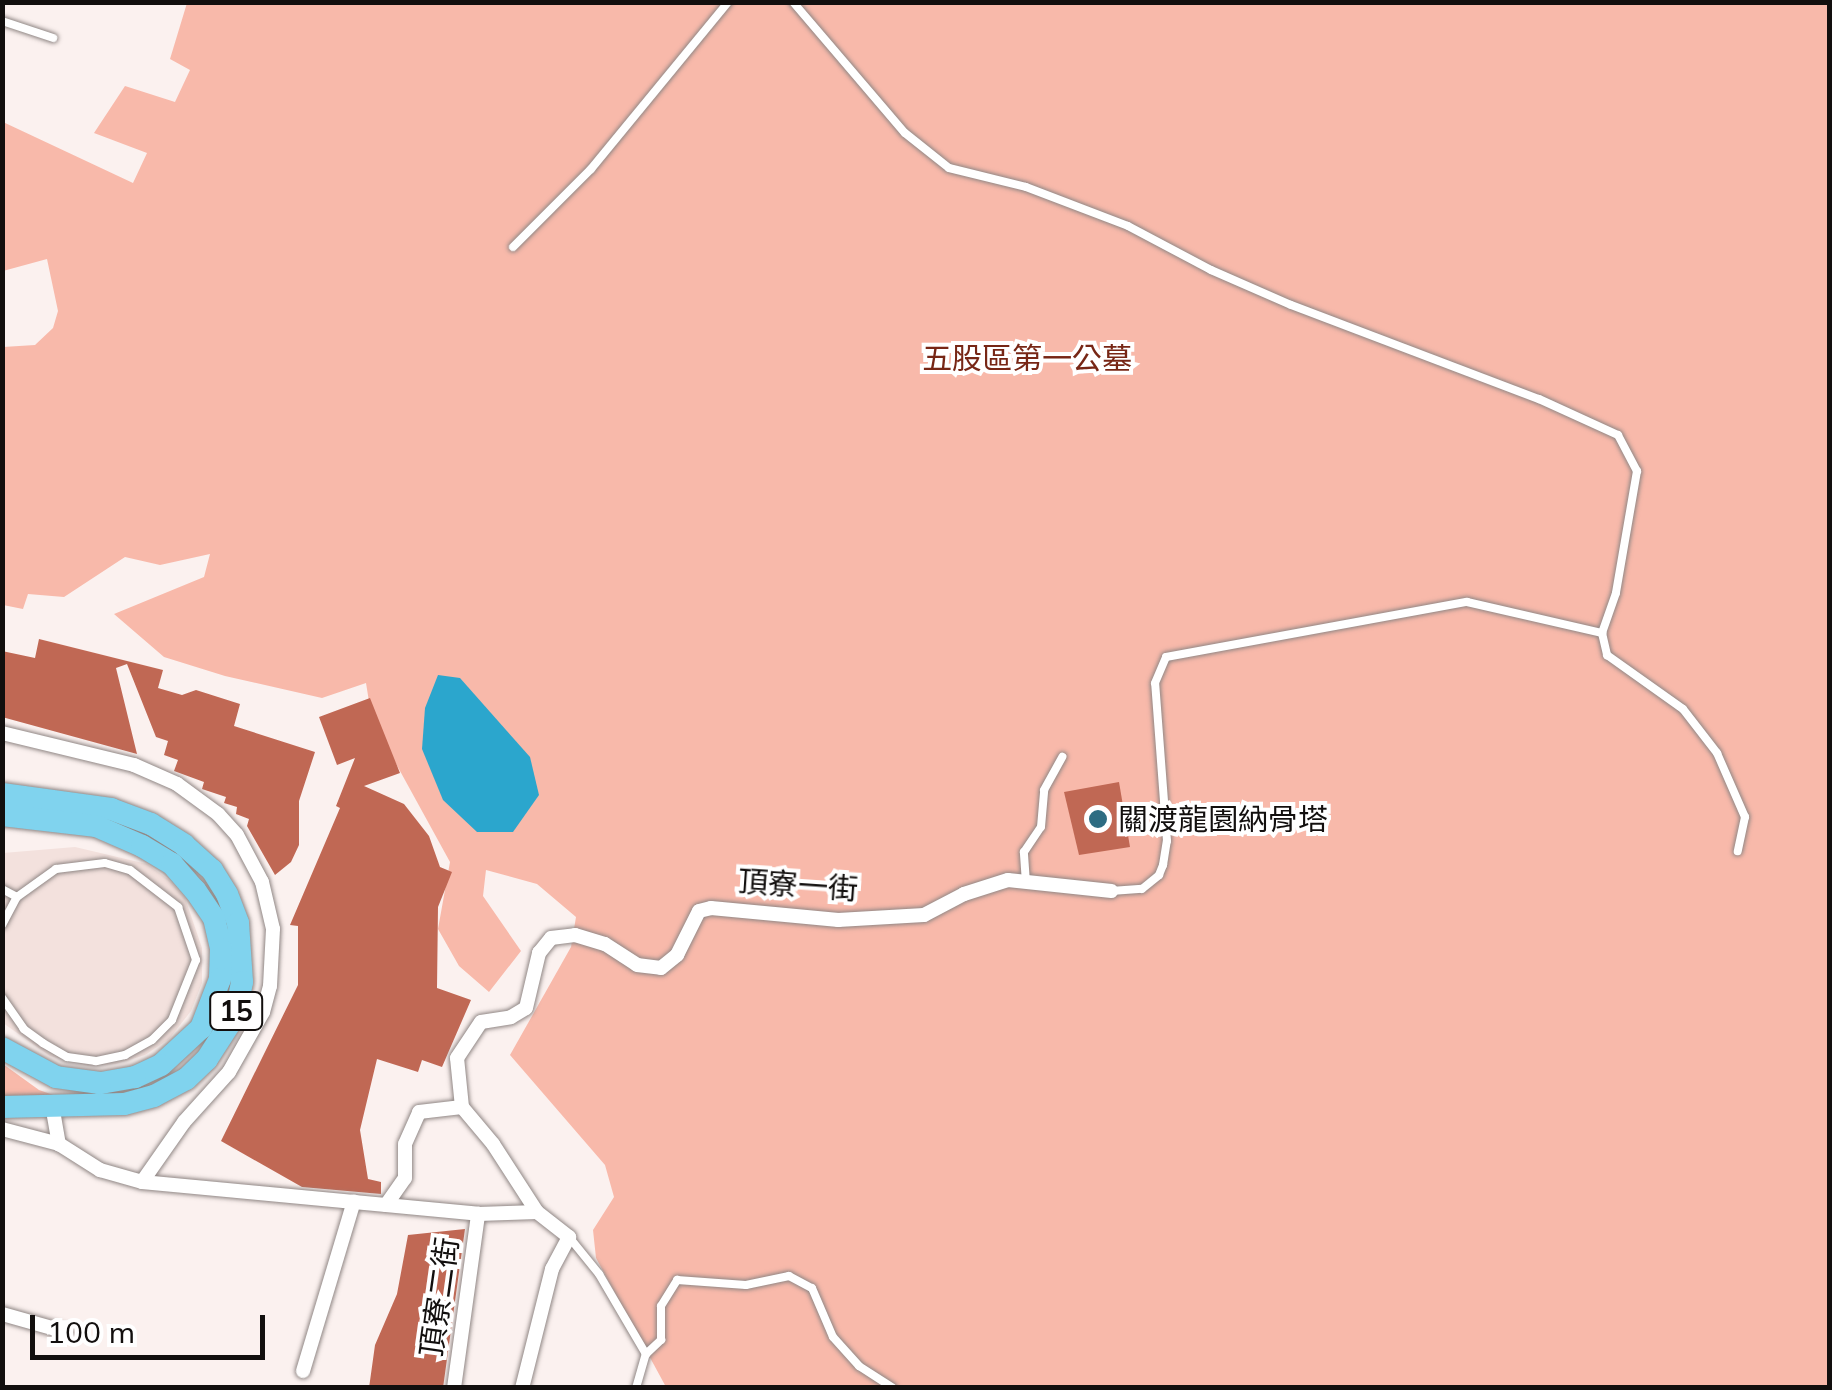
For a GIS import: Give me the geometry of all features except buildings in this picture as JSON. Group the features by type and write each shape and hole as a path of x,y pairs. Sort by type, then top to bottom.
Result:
{"main road":[{"name":"15","path":"2,794 76,801 152,824 212,870 238,923 242,982 236,1014 207,1059 186,1079 154,1096 124,1104 2,1107"},
{"path":"2,815 96,826 172,864 214,918 222,949 220,979 201,1028 162,1065 135,1077 100,1083 39,1071 2,1048"}],"street":[{"path":"2,733 134,766 178,784 218,814 237,836 262,882 273,928 270,986 263,1012 229,1072 184,1122 142,1182"},
{"name":"頂寮一街","path":"462,1107 458,1058 481,1022 511,1016 526,1008 539,953 551,938 575,935 605,944 637,965 661,968 677,955 699,911 710,908 838,920 924,914 996,883 1111,891"},
{"path":"52,1105 59,1144"},
{"path":"386,1205 404,1178 405,1144 418,1112 462,1107 494,1144 536,1212 568,1237 552,1269 522,1388"},
{"path":"2,1129 59,1144 100,1170 142,1182 478,1214 536,1212"},
{"path":"303,1372 354,1202"},
{"name":"頂寮二街","path":"454,1388 478,1214"},
{"path":"2,1314 66,1332"}],"lane":[{"path":"513,247 590,169 728,2"},
{"path":"793,2 906,133 949,168 1026,186 1128,226 1211,270 1291,305 1539,399 1618,435 1637,472 1616,593 1602,633 1607,655 1683,709 1718,752 1744,817 1738,851"},
{"path":"2,21 53,38"},
{"path":"1111,891 1142,889 1159,876 1163,865 1167,841 1154,684 1166,657 1467,602 1602,633"},
{"path":"1026,883 1024,852 1041,827 1044,790 1062,757"},
{"path":"2,925 17,896 56,870 105,862 130,870 178,908 196,960 172,1020 152,1040 125,1055 96,1061 67,1057 42,1043 17,1021 2,998"},
{"path":"2,889 17,896"},
{"path":"568,1237 600,1274 646,1354"},
{"path":"636,1388 646,1354 661,1340 661,1306 676,1280 746,1285 789,1276 812,1288 832,1337 860,1366 893,1388"}],"shaded area":[{"path":"75,847 147,864 169,880 185,898 202,948 202,983 191,1011 169,1039 145,1055 116,1064 88,1066 50,1056 3,1023 3,853"}],"green space":[{"name":"五股區第一公墓","path":"187,3 1829,3 1829,1387 666,1387 596,1258 593,1230 614,1197 605,1165 510,1055 571,947 576,917 537,884 486,870 483,896 521,951 489,992 459,966 438,929 450,862 372,720 366,683 322,698 225,676 164,657 114,614 204,577 210,554 160,565 125,557 64,597 28,594 23,609 3,605 3,347 35,345 53,328 58,311 47,259 3,271 3,122 133,183 147,153 94,133 125,86 175,102 190,70 170,59"},
{"path":"3,1064 39,1090 62,1098 3,1100"}],"water":[{"path":"438,675 460,678 530,757 539,795 513,832 477,832 443,800 422,749 425,708"}],"place":[{"name":"關渡龍園納骨塔","path":"1098,819"}]}
